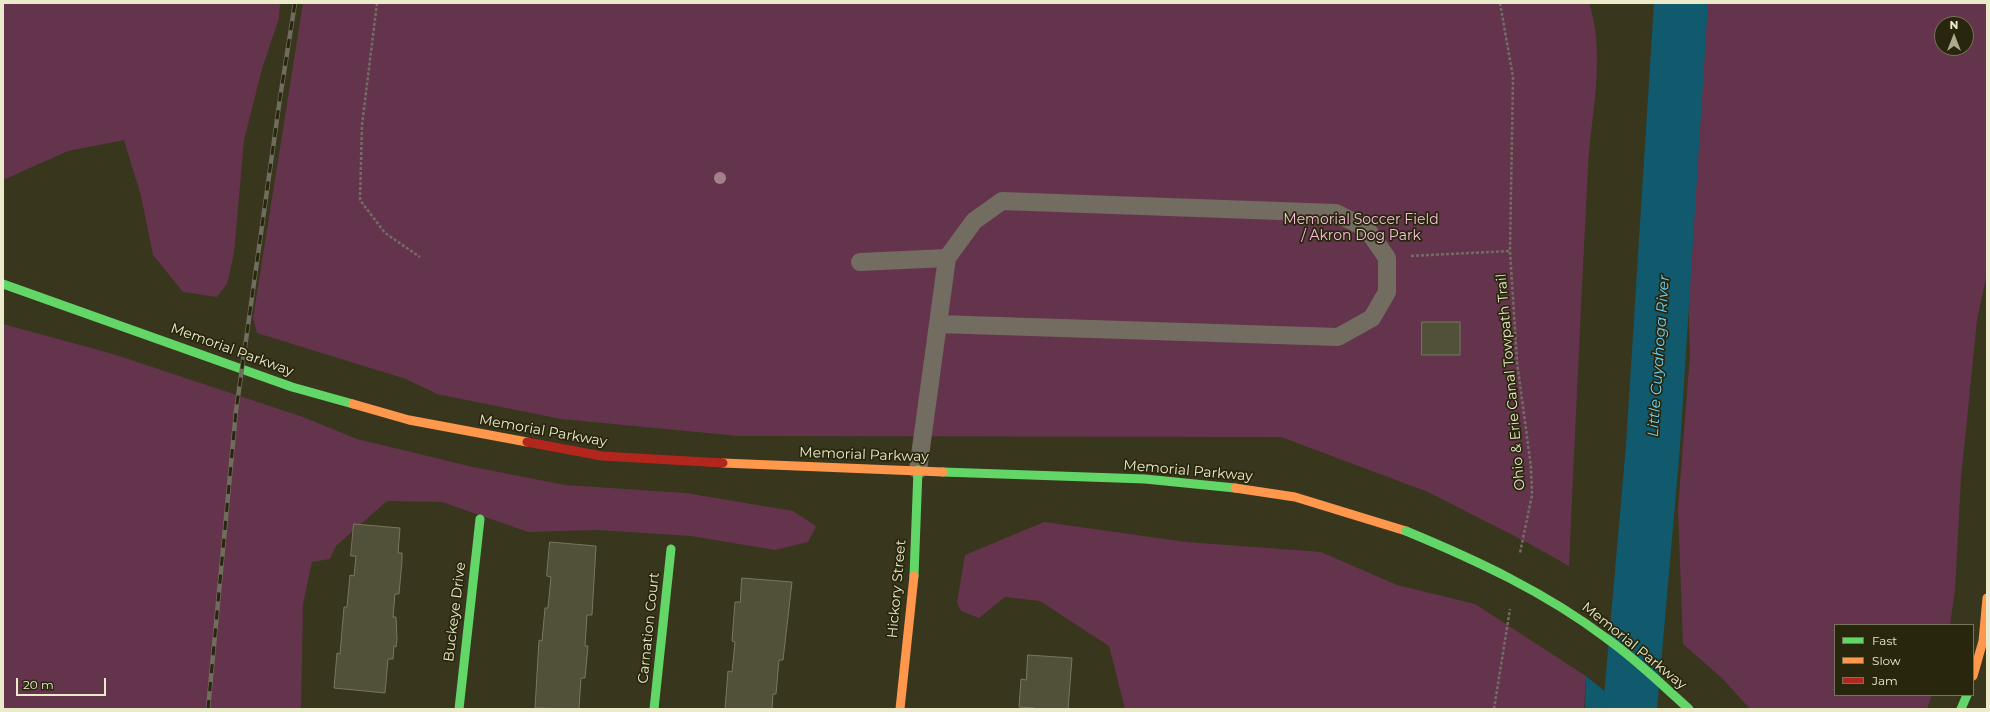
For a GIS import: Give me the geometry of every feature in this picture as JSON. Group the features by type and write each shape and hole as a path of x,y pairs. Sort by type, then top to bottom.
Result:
{"main road":[{"name":"Memorial Parkway","path":"3,284 292,387 417,422 602,456 736,464 1145,479 1211,485 1295,498 1406,531 1485,564 1539,593 1595,629 1689,709"},
{"name":"Hickory Street","path":"900,709 914,573 918,470"},
{"name":"Buckeye Drive","path":"459,709 480,519"},
{"name":"Carnation Court","path":"654,709 670,549"},
{"path":"1974,672 1983,641 1987,598"},
{"path":"1961,709 1967,696"}],"lane":[{"path":"918,470 947,258 974,221 1002,201 1336,213 1367,229 1387,258 1387,292 1372,318 1338,337 938,324"},
{"path":"860,262 947,258"}],"path":[{"path":"377,3 362,125 360,200 385,233 420,257"},
{"name":"Ohio & Erie Canal Towpath Trail","path":"1500,3 1513,77 1510,251 1517,362 1531,467 1532,495 1520,557"},
{"path":"1387,258 1510,251"},
{"path":"1494,709 1512,603"}],"green space":[{"path":"3,3 280,3 279,18 262,69 244,140 234,254 227,284 217,297 183,292 153,255 141,196 124,140 68,151 3,180"},
{"name":"Memorial Soccer Field / Akron Dog Park","path":"303,3 1589,3 1594,23 1597,64 1588,168 1569,566 1530,544 1428,492 1281,437 739,436 561,419 437,394 406,379 257,333 253,318"},
{"path":"1705,3 1987,3 1987,273 1977,320 1961,478 1955,590 1950,624 1834,624 1834,696 1932,696 1927,709 1750,709 1723,679 1683,644 1678,509 1690,354 1688,288 1692,174"},
{"path":"3,324 113,354 303,417 357,439 473,467 565,485 686,493 793,511 816,526 808,542 775,550 691,536 598,530 528,532 442,502 387,501 336,546 330,559 312,562 303,604 301,709 3,709"},
{"path":"1044,522 1186,542 1321,552 1397,585 1475,604 1586,676 1584,709 1125,709 1109,646 1040,601 1005,597 979,618 961,611 957,602 965,555"}],"water":[{"path":"1586,676 1627,709 1585,709"}],"pier":[{"path":"1587,674 1609,691 1629,709 1585,675"}],"building":[{"path":"1422,322 1460,322 1460,355 1422,355"},
{"path":"354,524 400,528 398,553 402,553 402,561 399,594 395,594 393,617 396,617 397,639 396,647 394,646 393,659 388,659 385,693 334,688 337,653 340,654 344,607 347,607 350,575 354,576 356,556 351,556"},
{"path":"550,542 596,546 592,615 587,615 585,646 588,646 585,678 581,678 579,709 535,708 539,640 542,641 545,608 548,608 551,577 547,576"},
{"path":"742,578 792,582 783,660 779,660 776,694 773,694 772,709 725,709 728,671 732,672 735,642 732,641 735,602 740,602"},
{"path":"1028,655 1072,658 1068,709 1034,709 1019,707 1021,679 1026,680"}],"waterway":[{"name":"Little Cuyahoga River","path":"1630,709 1653,446 1681,3"}],"railway":[{"path":"208,709 236,411 280,98 295,3"}],"traffic: fast":[{"path":"3,284 292,387 353,404"},
{"path":"914,576 918,470"},
{"path":"943,472 1145,479 1235,488"},
{"path":"459,709 480,519"},
{"path":"1406,531 1484,565 1559,606 1583,621 1649,672 1689,709"},
{"path":"654,709 671,549"},
{"path":"1961,709 1967,696"}],"traffic: slow":[{"path":"353,404 409,420 527,442"},
{"path":"723,463 943,472"},
{"path":"1235,488 1295,497 1406,531"},
{"path":"900,709 914,576"},
{"path":"1974,672 1983,641 1987,598"}],"traffic: jam":[{"path":"527,442 602,456 723,463"}]}
